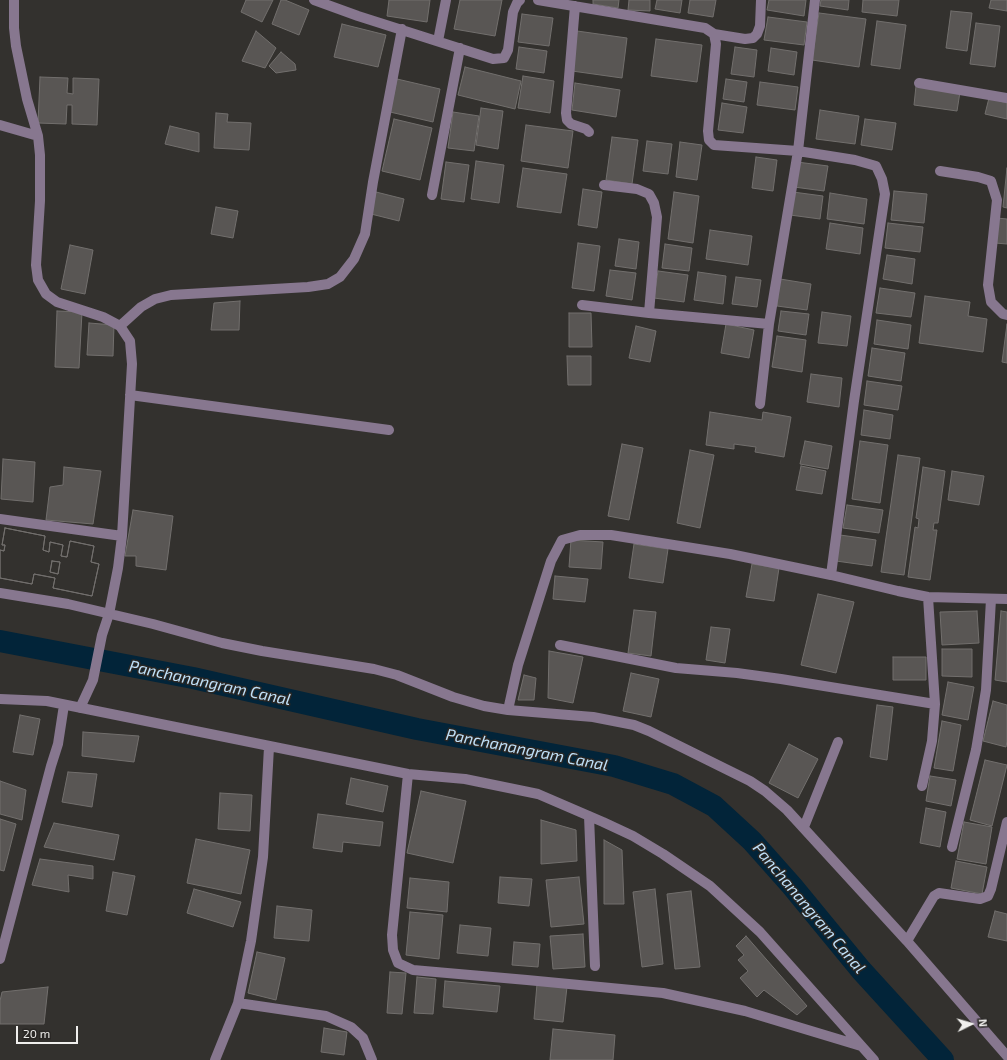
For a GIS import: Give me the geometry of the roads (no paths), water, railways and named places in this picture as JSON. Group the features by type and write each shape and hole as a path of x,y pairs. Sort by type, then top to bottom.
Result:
{"street":[{"path":"14,0 14,28 16,46 26,99 38,136 40,176 36,265 38,280 46,294 57,302 103,317 120,326 130,341 132,364 122,536 118,568 92,680 80,708"},
{"path":"314,0 358,16 493,59 504,58 508,50 513,12 518,1"},
{"path":"438,41 446,0"},
{"path":"538,0 705,28 714,34 745,39 752,38 757,34 760,26 762,0"},
{"path":"760,404 769,324 798,151 815,0"},
{"path":"575,6 566,113 567,120 571,124 586,129 589,132"},
{"path":"120,326 141,307 155,299 171,295 308,287 328,284 340,277 354,259 365,234 372,182 402,29"},
{"path":"714,34 716,44 708,140 714,144 798,151 855,160 876,166 882,179 885,194 854,401 831,575"},
{"path":"432,195 460,48"},
{"path":"919,83 1007,98"},
{"path":"0,125 38,136"},
{"path":"940,171 978,177 991,181 997,200 988,285 991,302 1003,314 1007,315"},
{"path":"604,185 637,189 649,194 654,203 656,217 649,313"},
{"path":"582,306 769,324"},
{"path":"130,395 389,430"},
{"path":"0,519 122,536"},
{"path":"508,710 518,665 551,561 562,540 580,535 611,535 730,554 928,597 991,599 1007,598"},
{"path":"0,593 68,604 222,643 374,669 397,675 454,697 484,706 508,710 593,717 634,724 750,781 787,810 907,941 1007,1056"},
{"path":"922,786 932,740 935,704 928,597"},
{"path":"952,847 976,750 985,698 991,599"},
{"path":"560,645 676,668 737,673 781,679 935,704"},
{"path":"0,699 47,701 408,774 464,780 538,794 633,836 663,854 710,886 760,932 874,1060"},
{"path":"0,959 58,744 64,705"},
{"path":"804,828 838,742"},
{"path":"215,1060 238,1003 251,941 263,857 269,747"},
{"path":"408,774 392,936 393,950 398,963 413,970 663,993 745,1011 862,1046"},
{"path":"589,816 594,966"},
{"path":"907,941 934,896 939,893 980,899 988,896 1007,822"},
{"path":"238,1003 326,1016 351,1027 363,1038 372,1060"}],"waterway":[{"name":"Panchanangram Canal","path":"0,641 193,678 417,729 614,766 673,784 714,806 752,841 792,886 861,970 943,1060"}]}
